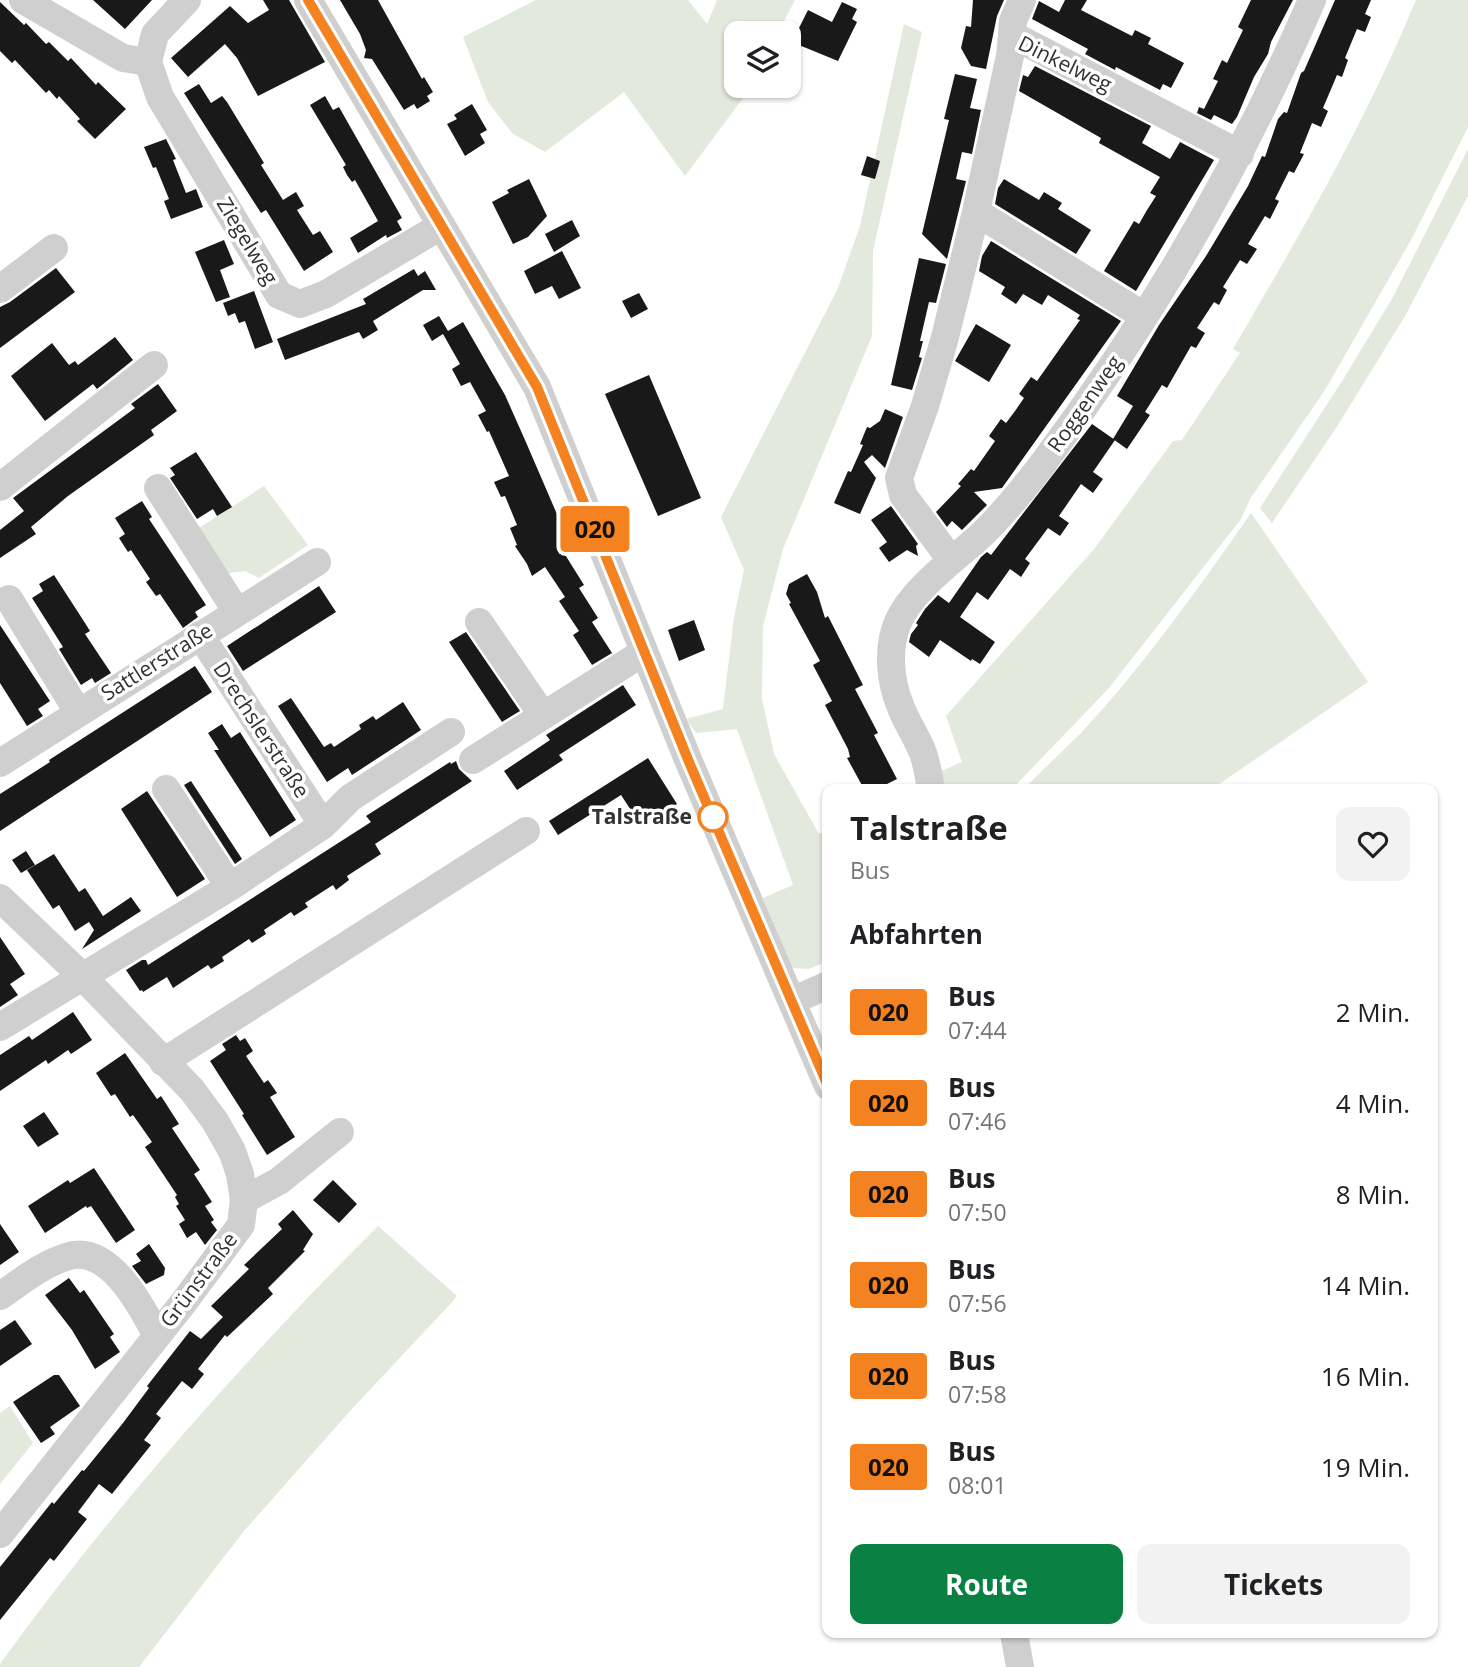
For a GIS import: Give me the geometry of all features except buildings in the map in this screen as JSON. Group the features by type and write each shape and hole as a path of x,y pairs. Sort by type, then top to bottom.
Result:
{"street":[{"path":"23,0 123,58 148,62 155,34 187,0"},
{"path":"308,0 537,387 689,762 822,1072"},
{"path":"1012,35 1013,21 1022,0"},
{"name":"Roggenweg","path":"930,784 923,754 899,704 892,671 892,644 898,621 911,601 980,536 1041,466 1094,394 1191,242 1240,154 1283,67 1312,0"},
{"name":"Dinkelweg","path":"951,561 903,495 899,478 925,406 976,212 1012,35 1240,154"},
{"name":"Ziegelweg","path":"148,62 160,97 279,295 300,304 326,294 441,226"},
{"path":"976,212 1144,316"},
{"path":"0,289 54,248"},
{"path":"0,487 154,365"},
{"name":"Sattlerstraße","path":"158,488 237,612"},
{"name":"Sattlerstraße","path":"0,764 317,562"},
{"name":"Sattlerstraße","path":"9,599 78,712"},
{"path":"479,622 542,714"},
{"name":"Drechslerstraße","path":"200,635 323,825"},
{"path":"473,760 644,652"},
{"path":"0,1027 230,887 323,825 350,798 451,732"},
{"path":"166,789 230,887"},
{"path":"163,1062 526,831"},
{"name":"Grünstraße","path":"0,898 83,977 192,1090 215,1121 232,1151 240,1174 244,1200 241,1225 0,1534"},
{"path":"792,1001 822,988"},
{"path":"244,1200 279,1181 340,1132"},
{"path":"0,1296 44,1266 68,1255 92,1255 113,1269 157,1336"},
{"path":"1015,1638 1020,1667"}],"shaded area":[{"path":"536,0 688,0 707,24 717,0 795,0 784,21 724,21 724,98 743,98 685,176 624,92 545,152 512,133 488,102 463,37"},
{"path":"1416,0 1468,0 1468,127 1411,240 1325,390 1250,499 1241,519 1109,688 1017,784 941,784 939,772 962,762 946,716 1095,548 1173,441 1182,440 1240,353 1233,349 1354,134"},
{"path":"904,24 922,32 873,251 872,336 783,549 763,626 762,699 774,754 819,834 822,833 822,964 809,969 790,968 763,898 793,885 737,729 696,733 686,719 723,709 734,617 744,570 721,517 838,288 860,226"},
{"path":"1468,149 1468,196 1405,316 1338,425 1272,523 1260,508 1393,297"},
{"path":"264,486 308,545 259,578 245,571 223,574 193,532"},
{"path":"1251,513 1368,682 1219,784 1029,784 1081,733 1127,681 1191,598"},
{"path":"378,1226 457,1296 453,1301 350,1411 244,1531 139,1667 0,1667 43,1606 180,1438 277,1330"},
{"path":"10,1406 33,1443 0,1484 0,1413"}],"bus line":[{"name":"020","path":"308,0 537,387 689,762 822,1072"}],"place":[{"name":"Talstraße","path":"713,817"}]}
